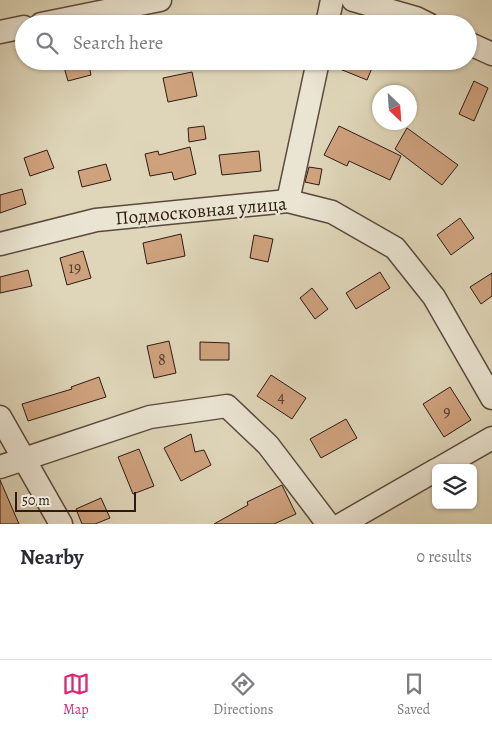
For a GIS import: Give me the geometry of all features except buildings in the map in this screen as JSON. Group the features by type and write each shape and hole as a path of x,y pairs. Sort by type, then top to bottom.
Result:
{"street":[{"path":"86,15 160,0"},
{"path":"329,15 332,0"},
{"path":"353,0 406,15"},
{"path":"0,32 15,29"},
{"path":"477,47 492,54"},
{"path":"288,201 316,70"},
{"name":"Подмосковная улица","path":"0,244 96,220 288,201 332,212 395,248 434,297 492,398"},
{"path":"0,467 24,461 150,418 227,406 268,445 328,524"},
{"path":"0,417 61,524"},
{"path":"447,464 492,438"},
{"path":"342,524 432,472"}]}
